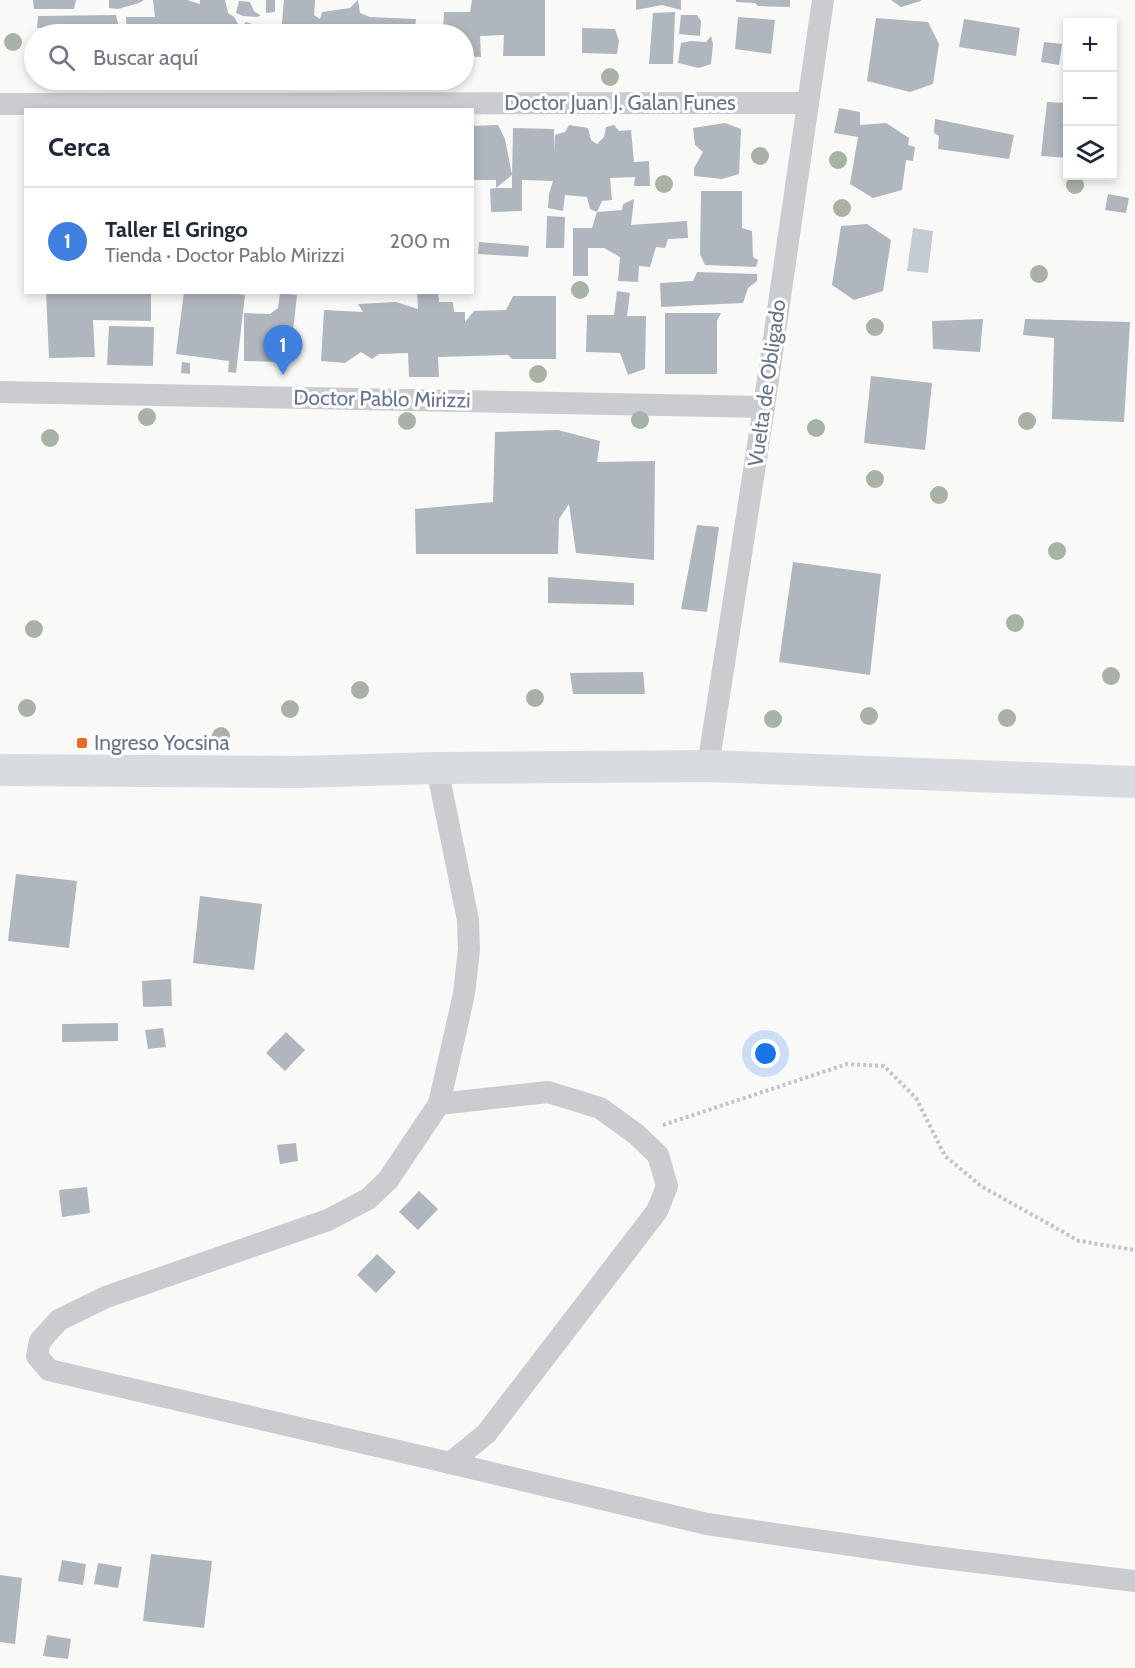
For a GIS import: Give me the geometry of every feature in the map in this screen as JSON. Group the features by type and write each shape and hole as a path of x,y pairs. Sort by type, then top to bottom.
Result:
{"main road":[{"path":"0,770 297,772 437,768 708,766 1135,782"}],"street":[{"name":"Vuelta de Obligado","path":"708,766 764,407 823,0"},
{"name":"Doctor Juan J. Galan Funes","path":"0,104 808,103"},
{"name":"Doctor Pablo Mirizzi","path":"0,392 764,407"},
{"path":"437,768 468,920 469,949 464,994 439,1104 388,1180 368,1199 328,1220 106,1297 59,1320 40,1341 37,1356 49,1370 450,1462 707,1524 926,1556 1135,1581"},
{"path":"439,1104 548,1092 600,1108 636,1134 658,1155 667,1186 657,1211 486,1434 450,1462"}],"path":[{"path":"636,1134 847,1064 884,1066 915,1098 945,1156 981,1186 1079,1241 1135,1250"}],"shaded area":[{"path":"913,228 933,231 928,273 907,271"}],"building":[{"path":"33,0 76,0 74,9 34,9"},
{"path":"109,0 144,0 118,9 109,8"},
{"path":"153,0 187,0 200,4 200,0 225,0 228,13 238,24 126,24 126,17 155,17"},
{"path":"266,0 275,0 275,12 266,13"},
{"path":"284,0 315,0 314,15 320,19 322,12 350,8 358,0 360,13 370,17 416,19 416,24 282,24"},
{"path":"472,0 545,0 545,56 503,56 504,35 480,36 481,57 474,57 474,24 443,24 444,12 470,12"},
{"path":"636,0 681,0 681,10 662,5 636,10"},
{"path":"736,0 790,0 790,7 758,6 755,3 736,2"},
{"path":"891,0 921,0 921,1 901,7"},
{"path":"239,1 250,2 254,11 261,16 243,16 236,13"},
{"path":"675,12 673,64 649,64 653,13"},
{"path":"116,15 118,24 37,24 38,16"},
{"path":"681,15 697,15 701,21 700,36 679,34"},
{"path":"738,17 775,20 771,54 735,49"},
{"path":"876,18 928,22 939,44 933,84 910,92 867,81"},
{"path":"964,19 1020,28 1016,56 959,47"},
{"path":"582,28 615,29 619,41 617,54 582,53"},
{"path":"711,36 713,44 711,64 699,68 678,63 681,43 706,42"},
{"path":"1044,42 1062,44 1059,65 1041,62"},
{"path":"1047,102 1063,103 1063,158 1041,156"},
{"path":"839,108 860,112 860,125 886,123 909,138 908,145 915,147 913,161 906,160 902,190 873,198 850,184 858,137 834,133"},
{"path":"935,119 1014,135 1009,159 938,149 939,136 934,133"},
{"path":"725,123 741,129 739,174 722,179 694,176 694,168 703,152 695,145 693,128"},
{"path":"498,125 505,139 512,175 496,188 496,180 474,180 474,126"},
{"path":"569,125 588,128 591,140 597,144 604,137 606,127 614,125 619,131 631,130 634,162 649,161 650,186 634,186 635,177 610,178 612,200 602,201 597,212 590,209 587,197 565,195 563,211 548,208 553,181 522,180 522,211 491,212 490,189 512,188 513,128 554,129 554,153 555,135 565,132"},
{"path":"701,191 742,191 742,228 752,231 753,257 758,260 756,267 705,265 700,254"},
{"path":"1108,194 1129,198 1126,213 1105,210"},
{"path":"634,199 631,225 687,221 688,238 668,239 665,248 656,247 650,267 639,266 638,282 618,281 620,257 604,248 588,248 588,276 573,276 573,228 592,228 597,212 622,210 623,204"},
{"path":"547,216 565,217 564,248 546,248"},
{"path":"867,224 891,240 883,291 854,300 832,285 841,226"},
{"path":"479,242 529,246 528,257 478,254"},
{"path":"697,272 757,274 757,281 748,288 743,303 661,307 660,283 693,281"},
{"path":"617,291 630,293 627,316 646,316 645,369 628,375 620,353 586,352 587,315 614,315"},
{"path":"46,294 151,294 151,321 93,320 95,357 49,358"},
{"path":"184,294 245,295 236,373 228,372 229,361 176,354"},
{"path":"280,294 297,295 292,340 285,362 244,361 244,313 270,314 278,308"},
{"path":"417,294 438,294 439,302 453,302 454,312 465,312 465,322 474,311 506,310 513,296 556,296 556,359 512,359 508,355 438,357 439,377 409,377 408,353 379,354 372,359 361,352 345,363 321,361 324,310 363,312 358,304 396,302 418,309"},
{"path":"665,313 721,313 717,321 717,374 665,374"},
{"path":"983,319 980,352 933,349 932,321"},
{"path":"1025,319 1130,322 1124,422 1052,419 1054,338 1023,335"},
{"path":"109,326 154,327 153,366 107,365"},
{"path":"182,362 190,363 190,374 181,373"},
{"path":"871,376 932,383 925,450 864,443"},
{"path":"558,430 600,441 597,462 655,461 654,560 576,553 569,504 559,519 558,554 416,554 415,509 493,502 495,432"},
{"path":"697,525 719,527 707,612 681,609"},
{"path":"793,562 881,574 870,675 779,662"},
{"path":"548,577 634,583 634,605 548,603"},
{"path":"643,672 645,694 573,694 570,673"},
{"path":"16,874 77,881 69,948 8,941"},
{"path":"200,896 262,904 254,970 193,963"},
{"path":"171,979 172,1006 143,1007 142,981"},
{"path":"118,1023 118,1041 62,1042 62,1024"},
{"path":"163,1028 166,1047 148,1049 145,1030"},
{"path":"286,1032 305,1050 285,1071 266,1053"},
{"path":"296,1143 298,1161 280,1164 277,1145"},
{"path":"87,1187 90,1213 62,1217 59,1190"},
{"path":"419,1191 438,1209 418,1230 399,1212"},
{"path":"377,1254 396,1272 376,1293 357,1275"},
{"path":"151,1554 212,1561 204,1628 143,1621"},
{"path":"62,1560 86,1564 83,1585 58,1581"},
{"path":"98,1563 122,1567 118,1588 94,1584"},
{"path":"0,1575 22,1578 15,1644 0,1642"},
{"path":"47,1635 71,1639 68,1659 43,1656"}],"place":[{"name":"Taller El Gringo","path":"283,375"},
{"name":"Ingreso Yocsina","path":"82,743"}]}
